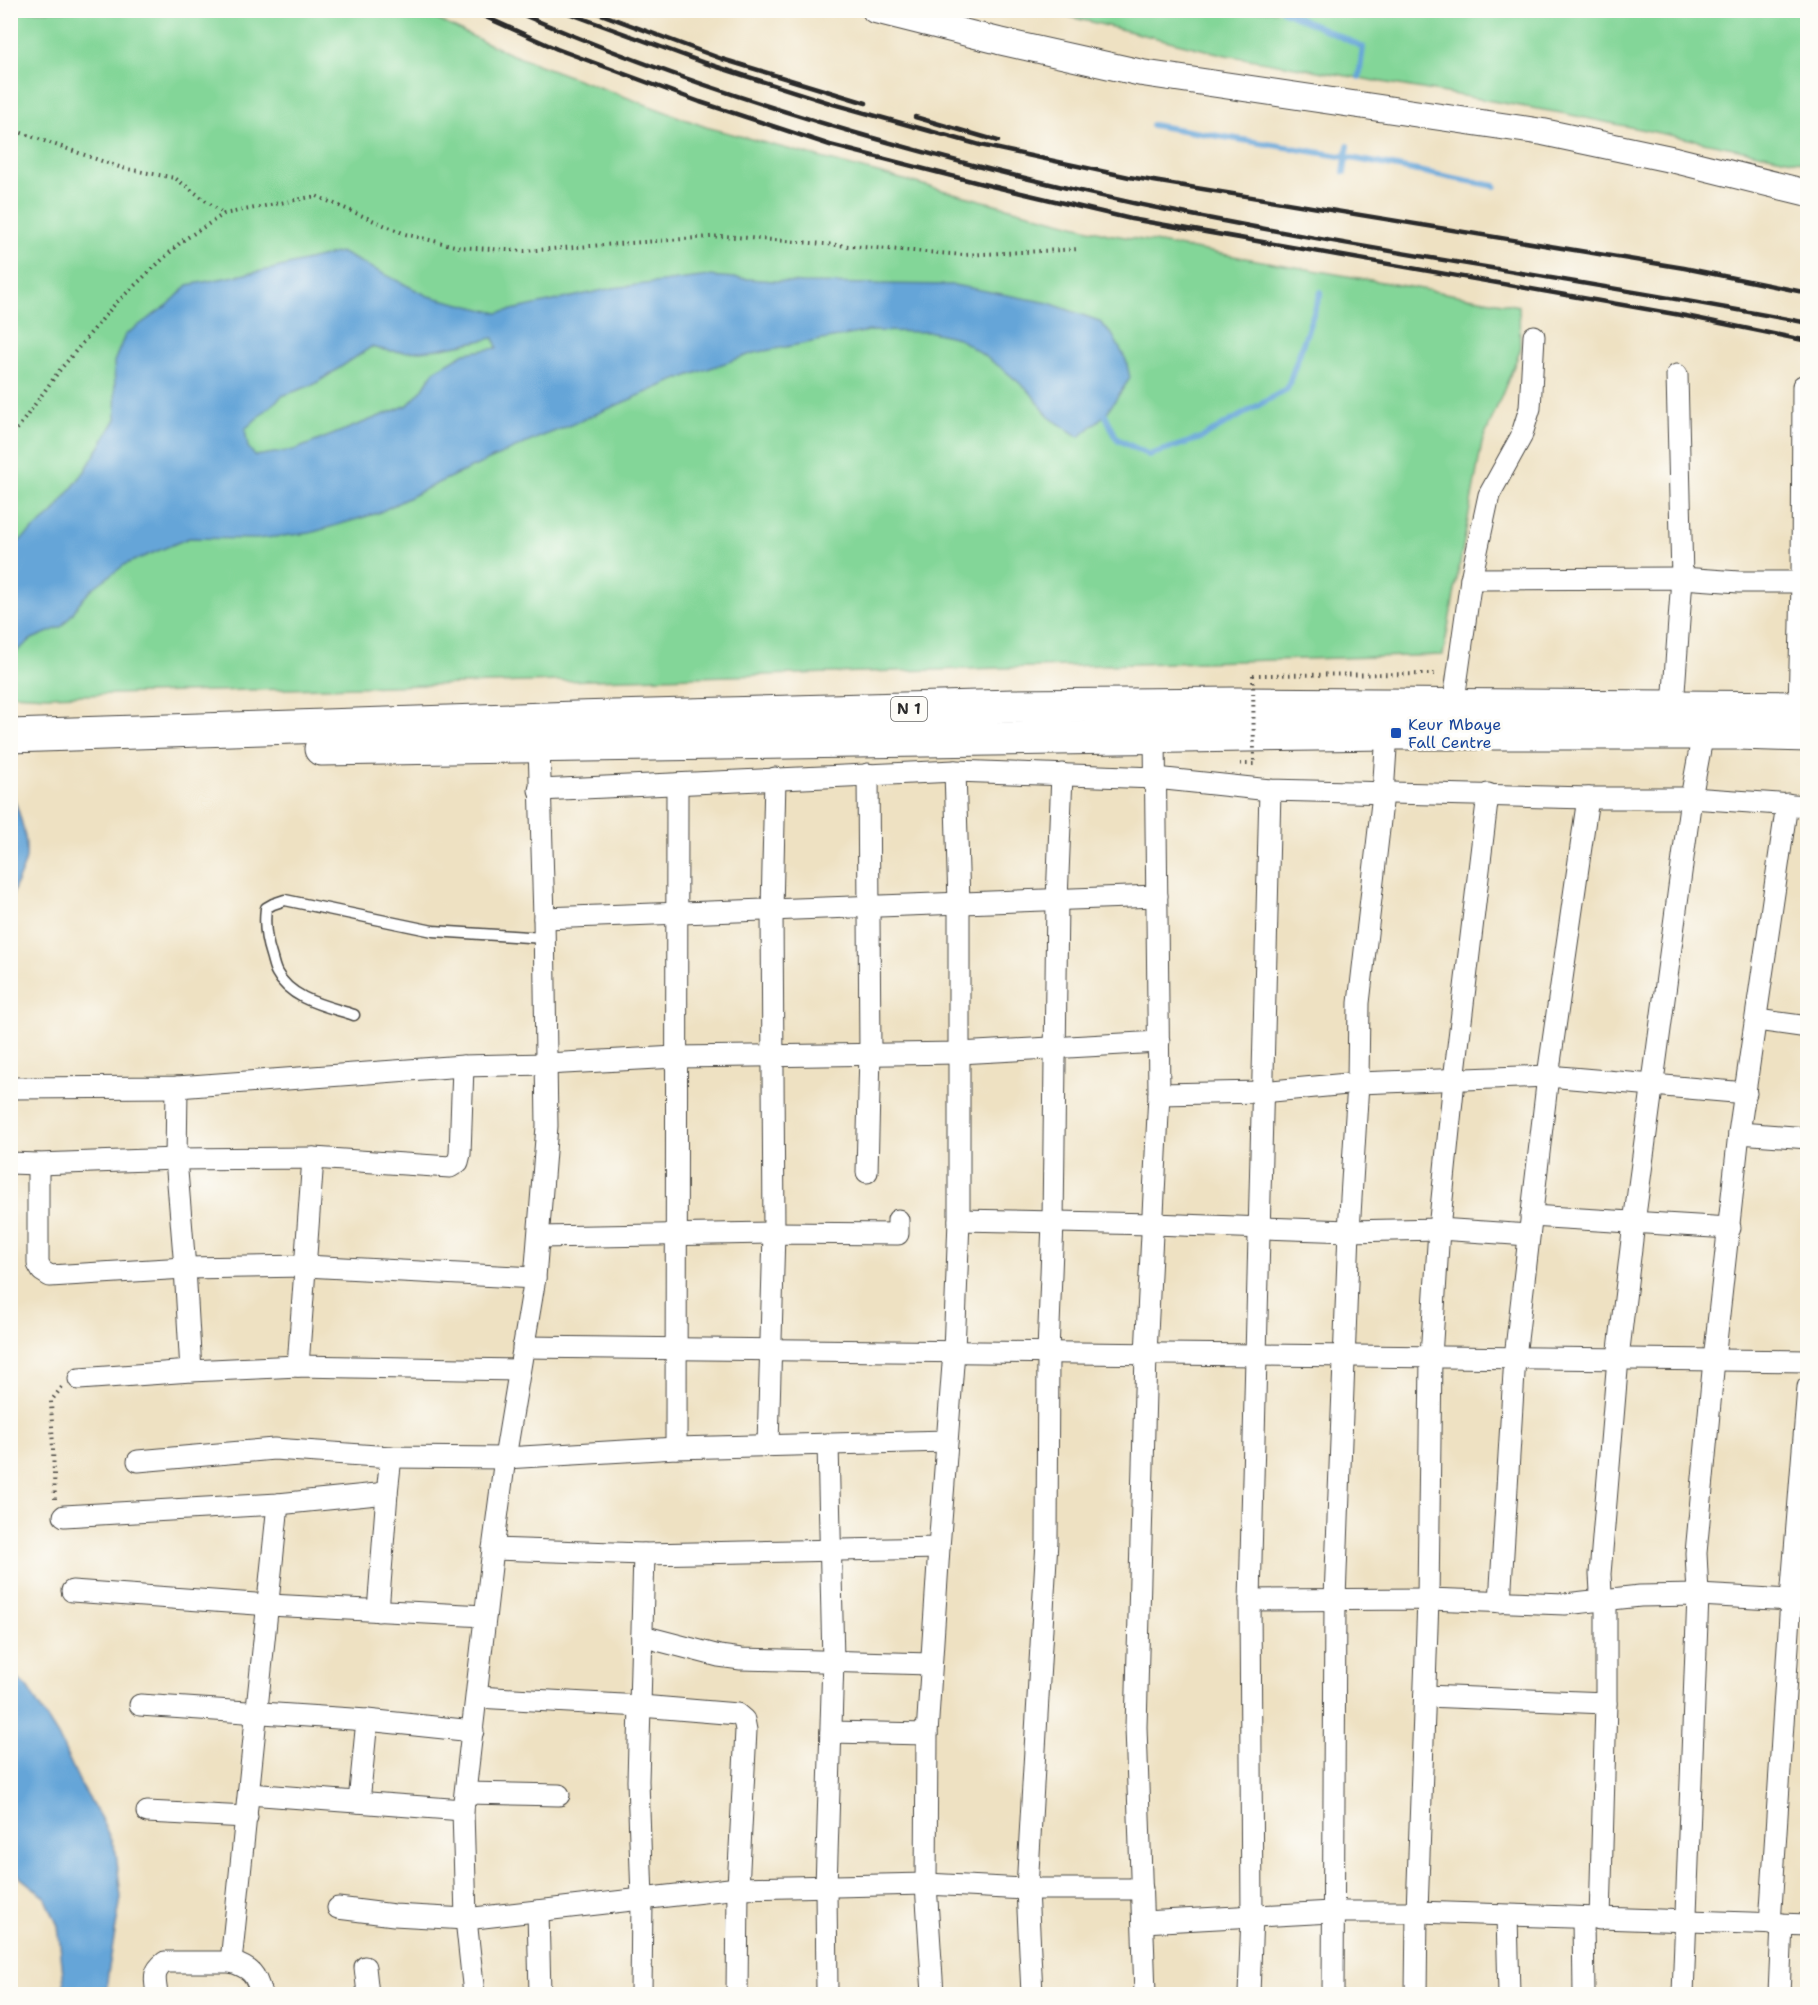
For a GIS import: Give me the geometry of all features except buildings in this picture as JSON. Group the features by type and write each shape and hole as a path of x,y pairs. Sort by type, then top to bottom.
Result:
{"highway":[{"name":"N 1","path":"12,746 123,734 1014,706 1236,704 1453,707 1673,706 1805,717"},
{"name":"N 1","path":"12,746 539,745 1388,733 1702,733 1805,717"}],"street":[{"path":"875,10 1142,73 1543,132 1675,160 1808,193"},
{"path":"1453,707 1471,579 1489,495 1521,437 1530,408 1534,336"},
{"path":"1673,706 1682,578 1677,375"},
{"path":"1803,386 1805,717"},
{"path":"1471,579 1682,578 1739,582 1805,582"},
{"path":"1333,1995 1335,1598 1349,1231 1358,1083 1359,1004 1388,733"},
{"path":"1584,1995 1592,1919 1606,1703 1605,1601 1601,1592 1600,1574 1618,1359 1651,1083 1702,733"},
{"path":"1145,1995 1136,1727 1146,1354 1159,1094 1155,737"},
{"path":"474,1995 466,1919 465,1802 505,1458 535,1278 547,1126 539,745"},
{"path":"539,790 955,771 1156,778 1270,790 1588,798 1691,798 1797,805 1756,1020 1739,1133 1714,1359 1696,1553 1698,1595 1683,1995"},
{"path":"933,1995 926,1884 927,1734 954,1352 959,1220 959,904 955,771"},
{"path":"867,1172 870,1053 868,774"},
{"path":"1032,1995 1027,1889 1047,1541 1048,1352 1053,1221 1062,774"},
{"path":"768,1445 774,1233 772,910 775,778"},
{"path":"676,1448 677,784"},
{"path":"1249,1995 1252,1915 1250,1600 1270,790"},
{"path":"1416,1995 1428,1599 1431,1357 1439,1229 1454,1080 1488,794"},
{"path":"1500,1602 1515,1358 1548,1076 1588,798"},
{"path":"544,928 676,914 1157,896"},
{"path":"1756,1020 1808,1027"},
{"path":"10,1088 177,1087 464,1066 676,1057 959,1053 1159,1042"},
{"path":"10,1163 313,1158 450,1167 458,1162 460,1154 464,1066"},
{"path":"1159,1094 1262,1092 1358,1083 1548,1076 1746,1092"},
{"path":"177,1087 176,1159 191,1371"},
{"path":"1739,1133 1808,1138"},
{"path":"298,1366 313,1158"},
{"path":"38,1164 38,1264 42,1271 50,1276 185,1268 305,1266 535,1278"},
{"path":"539,1237 774,1233 898,1234 898,1220"},
{"path":"959,1220 1349,1231 1634,1223 1730,1228"},
{"path":"523,1347 1808,1361"},
{"path":"79,1379 298,1366 519,1370"},
{"path":"1779,1995 1776,1924 1799,1601 1808,1387"},
{"path":"138,1461 274,1449 392,1457 505,1458 676,1448 947,1441"},
{"path":"827,1995 826,1887 833,1661 828,1444"},
{"path":"378,1611 392,1457"},
{"path":"64,1516 279,1504 387,1493"},
{"path":"231,1962 279,1504"},
{"path":"493,1549 644,1554 939,1548"},
{"path":"641,1995 642,1899 638,1781 644,1554"},
{"path":"72,1591 269,1605 485,1616"},
{"path":"1250,1600 1428,1599 1565,1604 1640,1596 1698,1595 1799,1601"},
{"path":"642,1636 719,1656 741,1659 931,1664"},
{"path":"1425,1696 1606,1703"},
{"path":"477,1697 736,1714 744,1720 746,1730 738,1888 736,1995"},
{"path":"140,1705 367,1720 473,1731"},
{"path":"359,1802 367,1720"},
{"path":"831,1732 927,1734"},
{"path":"249,1794 359,1802 465,1802 559,1795"},
{"path":"147,1812 247,1817"},
{"path":"338,1908 394,1915 466,1919 738,1888 926,1884 1027,1889 1142,1889"},
{"path":"537,1911 540,1995"},
{"path":"1143,1922 1332,1912 1417,1912 1808,1925"},
{"path":"1507,1916 1509,1995"},
{"path":"157,1995 155,1976 157,1968 165,1962 231,1962 245,1966 257,1981 261,1995"},
{"path":"365,1967 368,1995"}],"lane":[{"path":"354,1015 303,998 289,988 277,973 268,945 266,909 285,900 433,931 544,928"}],"path":[{"path":"10,129 122,168 176,178 224,214"},
{"path":"10,439 59,371 115,304 182,241 224,214 316,196 405,234 459,247 524,251 723,236 964,255 1080,249"},
{"path":"1254,764 1253,675 1458,674"},
{"path":"64,1516 57,1511 55,1502 51,1401 62,1387 79,1379"}],"green space":[{"path":"11,11 419,11 510,54 706,127 1108,234 1519,306 1520,351 1482,443 1443,655 47,696 11,694"},
{"path":"1046,11 1807,11 1807,163 1561,113 1226,55"}],"water":[{"path":"340,252 428,296 498,313 613,288 709,276 801,283 954,285 1049,303 1099,321 1113,336 1126,360 1130,378 1106,414 1079,437 1049,417 1030,392 1003,369 958,338 932,332 869,331 754,353 673,381 540,437 378,513 310,533 256,539 189,538 126,564 93,588 61,627 32,639 11,656 11,548 52,514 85,471 116,419 114,362 125,335 169,304 188,285 272,269","holes":["494,338 497,348 465,353 434,371 422,390 408,405 294,450 255,456 248,447 245,429 282,396 315,384 371,347 401,352 417,351"]},
{"path":"11,789 22,823 26,858 11,902"},
{"path":"10,1672 27,1687 58,1736 116,1852 121,1898 106,1994 65,1994 58,1926 45,1897 21,1878 11,1863"}],"waterway":[{"path":"1282,10 1363,47 1359,77"},
{"path":"1152,125 1346,157 1495,186"},
{"path":"1344,172 1348,146"},
{"path":"1102,408 1117,439 1149,455 1201,438 1287,389 1321,292"}],"railway":[{"path":"470,10 557,49 700,102 830,145 983,184 1131,219 1686,316 1808,341"},
{"path":"512,10 587,41 740,97 896,145 975,166 1133,203 1301,236 1808,323"},
{"path":"560,10 702,62 833,104 980,145 1129,177 1684,268 1808,293"},
{"path":"590,10 722,59 866,103"},
{"path":"915,117 998,141"}],"place":[{"name":"Keur Mbaye Fall Centre","path":"1396,733"}]}
